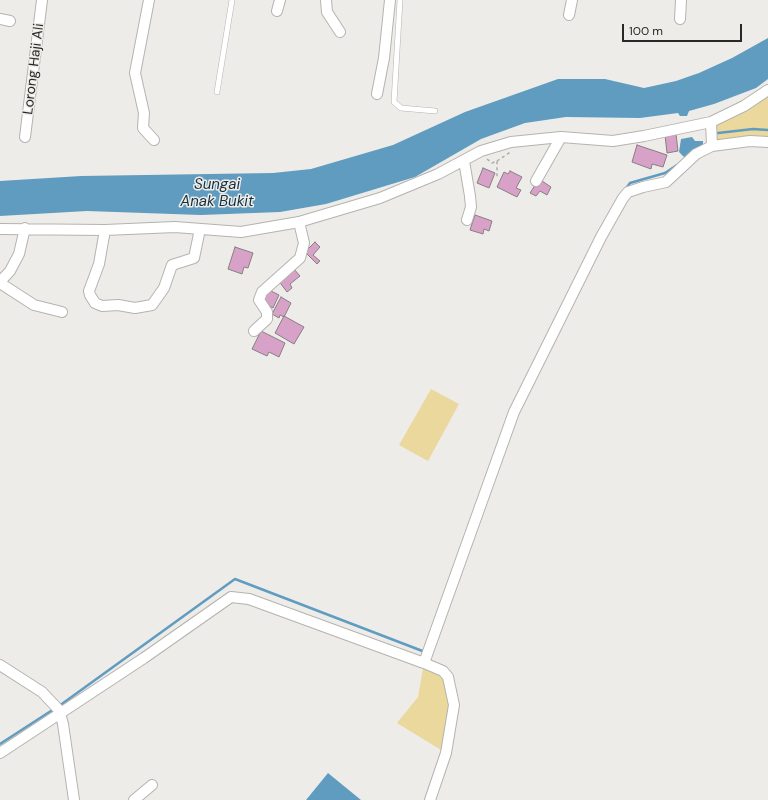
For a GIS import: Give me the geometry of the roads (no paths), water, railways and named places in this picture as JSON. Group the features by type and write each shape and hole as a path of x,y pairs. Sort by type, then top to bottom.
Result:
{"street":[{"name":"Lorong Haji Ali","path":"25,137 38,45 42,0"},
{"path":"149,0 135,73 144,112 143,128 154,140"},
{"path":"277,11 280,0"},
{"path":"326,0 326,12 340,32"},
{"path":"377,94 384,58 390,0"},
{"path":"569,15 572,0"},
{"path":"680,19 681,0"},
{"path":"0,229 25,228 105,230 175,227 241,232 299,222 380,198 438,174 481,151 517,141 561,137 613,141 711,122 727,116 768,90"},
{"path":"711,122 712,146"},
{"path":"536,181 561,137"},
{"path":"424,663 514,412 601,237 623,198 628,192 636,188 666,182 696,154 712,146 750,141 768,142"},
{"path":"464,161 471,208 467,220"},
{"path":"254,331 267,319 267,312 259,300 262,292 293,266 300,258 304,243 299,222"},
{"path":"25,228 19,254 10,270 0,283 34,305 62,312"},
{"path":"105,230 99,264 89,291 90,295 95,303 102,306 118,305 135,308 152,305 164,288 172,265 194,258 200,229"},
{"path":"0,753 58,710 231,597 249,599 443,671 448,677 454,705 446,753 430,800"},
{"path":"0,665 42,692 58,710 71,774 74,800"},
{"path":"134,800 152,785"}],"lane":[{"path":"217,92 232,0"},
{"path":"400,0 394,102 402,108 435,111"}],"water":[{"name":"Sungai Anak Bukit","path":"768,38 768,79 756,88 714,104 689,111 687,116 680,116 678,113 640,118 566,117 525,123 481,139 415,177 326,204 280,212 201,215 87,211 0,216 0,181 81,176 273,173 311,169 393,145 465,112 558,79 605,79 644,88 676,81 699,73 732,58"},
{"path":"692,137 695,141 703,141 703,146 685,158 679,152 681,139"},
{"path":"328,773 361,800 306,800"}],"waterway":[{"path":"718,133 753,129 768,130"},
{"path":"625,190 630,183 665,173 677,165"},
{"path":"59,706 235,579 425,652"},
{"path":"0,744 54,709"}]}
